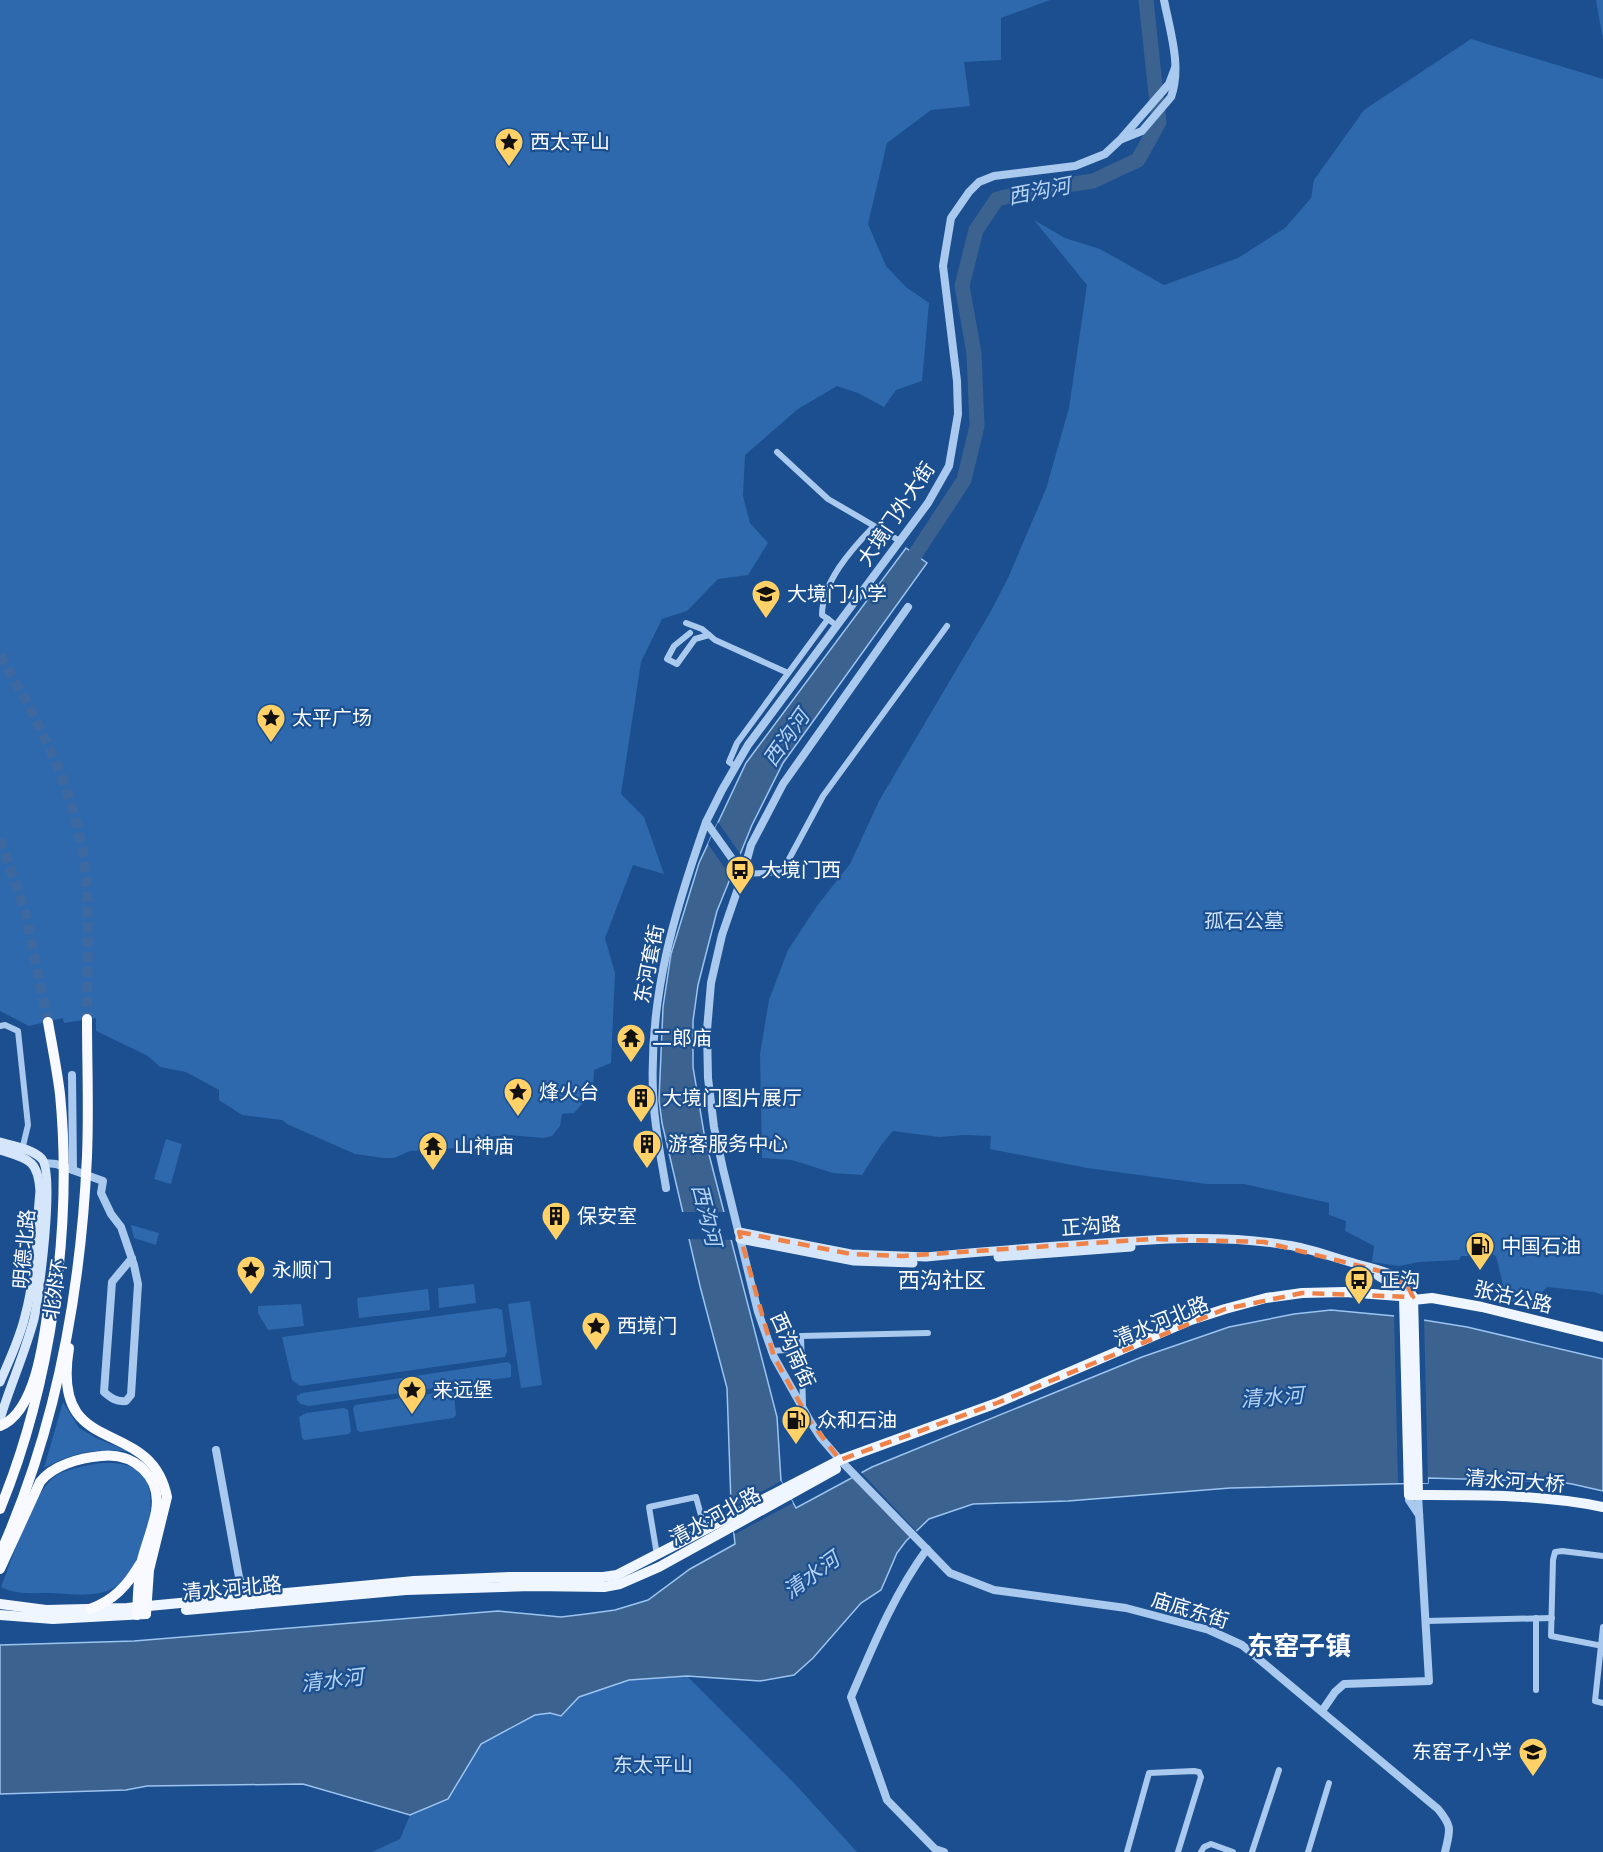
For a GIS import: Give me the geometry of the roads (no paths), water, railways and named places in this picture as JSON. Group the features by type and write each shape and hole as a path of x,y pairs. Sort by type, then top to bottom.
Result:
{"highway":[{"name":"北外环","path":"0,1554 24,1496 47,1424 60,1373 74,1292 82,1228 87,1154 87,1019"},
{"name":"北外环","path":"0,1509 22,1449 35,1404 51,1320 58,1267 62,1217 63,1143 60,1093 48,1022"},
{"path":"0,1426 20,1411 29,1395 36,1373 62,1217"},
{"path":"82,1228 79,1291 66,1372 69,1399 76,1414 93,1430 133,1447 148,1460 159,1473 166,1497 142,1610"},
{"path":"0,1569 45,1475 74,1462 103,1456 124,1457 144,1469 153,1482 157,1499 142,1562 142,1610"},
{"path":"90,1609 117,1595 131,1580 142,1562"}],"main road":[{"path":"0,1142 40,1165"},
{"path":"0,1150 21,1153"},
{"name":"明德北路","path":"0,1382 25,1318 29,1299 40,1191 40,1165"},
{"name":"明德北路","path":"0,1419 34,1320 41,1277 48,1178 40,1165"},
{"name":"正沟路","path":"739,1236 851,1254 926,1257 1152,1239 1202,1238 1264,1242 1289,1245 1384,1272 1401,1279 1411,1290 1410,1300"},
{"name":"清水河北路","path":"0,1615 53,1619 406,1590 532,1586 604,1587 634,1579 729,1523 843,1462 997,1403 1191,1320 1266,1298 1302,1293 1345,1292 1410,1300"},
{"name":"张沽公路","path":"1410,1300 1432,1298 1482,1307 1603,1337"},
{"path":"1410,1300 1413,1483 1419,1495"},
{"name":"清水河大桥","path":"1419,1495 1528,1498 1600,1507"},
{"name":"清水河北路","path":"0,1605 46,1610 142,1610 245,1596 414,1581 510,1577 603,1577 616,1575 705,1530 729,1523"}],"street":[{"name":"大境门外大街","path":"706,822 748,746 900,541 938,488 949,466 956,432 957,381 943,266 951,218 959,205 980,182 994,176 1075,166 1105,154 1125,138 1142,131 1171,95 1175,55 1164,0"},
{"name":"大境门外大街","path":"1125,138 1138,118 1169,84 1175,68"},
{"path":"777,452 828,500 900,541"},
{"path":"837,626 822,615 822,604 835,575 856,545 873,527"},
{"path":"739,1236 714,1127 708,1078 707,1030 711,983 722,935 751,845 783,784 908,607"},
{"path":"735,766 729,762 737,743 828,619"},
{"path":"686,623 702,629 725,645 788,673"},
{"path":"743,874 782,872 823,796 947,626"},
{"path":"690,633 674,646 667,659 677,664 695,639 708,635"},
{"path":"706,822 743,874"},
{"name":"东河套街","path":"666,1188 652,1092 656,1004 667,944 706,822"},
{"path":"0,1026 5,1025 18,1030 28,1125 21,1153"},
{"path":"72,1075 73,1170"},
{"path":"40,1165 56,1164 103,1181 101,1193 111,1214 121,1227 132,1258 138,1284 130,1395 126,1401 119,1402 104,1392 112,1282 132,1258"},
{"name":"西沟南街","path":"739,1236 758,1312 771,1351 821,1438 854,1472"},
{"path":"803,1410 801,1336 928,1333"},
{"path":"771,1351 801,1349"},
{"path":"216,1450 239,1577 245,1596"},
{"name":"庙底东街","path":"854,1472 950,1573 994,1590 1111,1605 1209,1630 1242,1644 1438,1809 1448,1821 1450,1829 1444,1852"},
{"path":"1322,1711 1335,1692 1344,1684 1429,1681 1419,1515 1409,1500 1419,1495"},
{"path":"657,1556 649,1507 696,1497 705,1530"},
{"path":"927,1550 908,1574 851,1697 887,1800 936,1849 944,1852"},
{"path":"1602,1646 1551,1636 1552,1560 1555,1552 1603,1556"},
{"path":"1536,1618 1536,1690"},
{"path":"1426,1622 1552,1618"},
{"path":"1603,1628 1595,1701 1603,1703"},
{"path":"1252,1852 1279,1770"},
{"path":"1127,1852 1149,1773 1199,1772 1202,1777 1178,1852"},
{"path":"1308,1852 1329,1783"},
{"path":"1201,1852 1204,1846 1211,1844 1233,1852"}],"water":[{"name":"清水河","path":"906,548 927,563 783,763 752,825 717,911 698,985 693,1021 693,1067 705,1139 777,1417 781,1481 796,1508 872,1467 1142,1357 1229,1327 1294,1314 1331,1310 1405,1317 1467,1327 1603,1359 1603,1491 1535,1478 1531,1481 1428,1478 1428,1483 1230,1488 1068,1501 973,1504 929,1519 897,1553 881,1590 861,1603 813,1658 794,1675 760,1681 687,1676 629,1680 579,1697 561,1716 550,1713 535,1715 481,1744 448,1799 410,1815 303,1784 147,1786 126,1790 0,1794 0,1645 134,1641 498,1611 561,1617 586,1614 615,1610 648,1600 690,1569 735,1544 731,1504 727,1388 700,1286 662,1123 659,1100 663,1007 671,954 699,863 746,763"}],"waterway":[{"name":"西沟河","path":"905,570 964,480 977,426 974,353 962,286 976,230 997,199 1039,189 1093,181 1138,160 1159,122 1146,0"}],"tunnel":[{"path":"0,655 58,767 77,827 84,858 87,890 87,1019"},
{"path":"0,839 25,911 48,1022"}],"place":[{"name":"西太平山","path":"509,168"},
{"name":"大境门小学","path":"766,620"},
{"name":"太平广场","path":"271,744"},
{"name":"大境门西","path":"740,896"},
{"name":"二郎庙","path":"631,1064"},
{"name":"烽火台","path":"518,1118"},
{"name":"大境门图片展厅","path":"641,1124"},
{"name":"游客服务中心","path":"647,1170"},
{"name":"山神庙","path":"433,1172"},
{"name":"保安室","path":"556,1242"},
{"name":"中国石油","path":"1480,1272"},
{"name":"永顺门","path":"251,1296"},
{"name":"正沟","path":"1359,1306"},
{"name":"西境门","path":"596,1352"},
{"name":"来远堡","path":"412,1416"},
{"name":"众和石油","path":"796,1446"},
{"name":"东窑子小学","path":"1533,1778"}],"district":[{"name":"西沟社区","path":"942,1280"},
{"name":"东窑子镇","path":"1299,1646"}],"park label":[{"name":"孤石公墓","path":"1244,921"},
{"name":"东太平山","path":"653,1765"}]}
